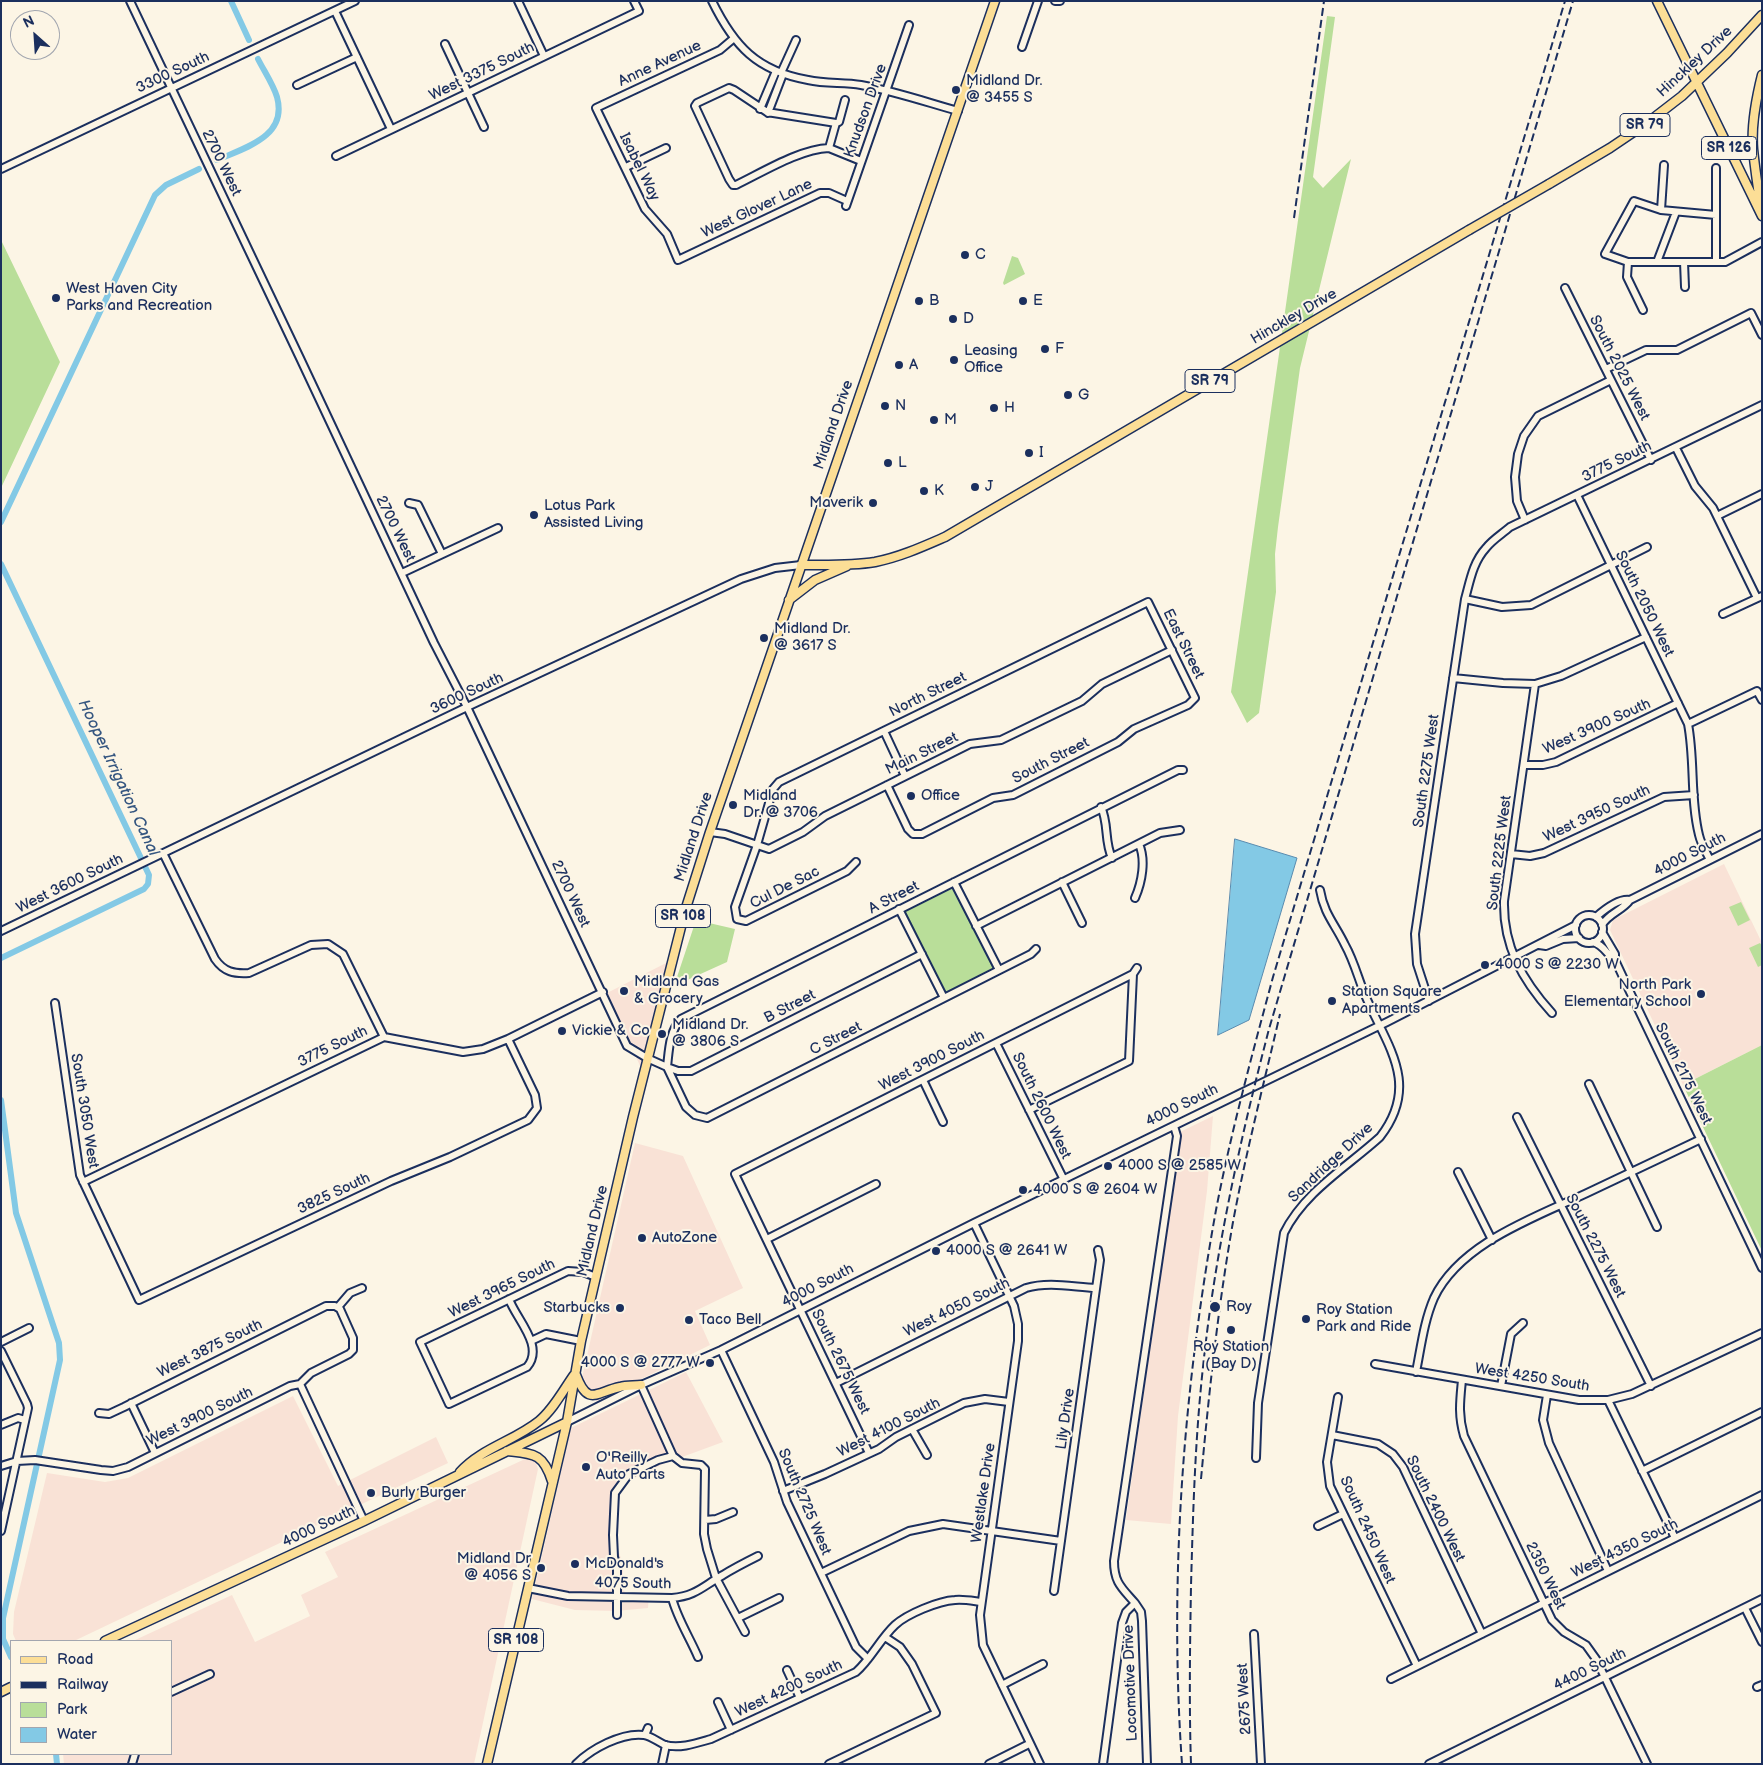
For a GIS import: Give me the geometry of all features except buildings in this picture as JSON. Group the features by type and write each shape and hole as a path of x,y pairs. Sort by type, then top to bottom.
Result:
{"main road":[{"name":"Midland Drive","path":"487,1764 567,1422 581,1341 647,1058 685,911 789,600 995,1"},
{"name":"SR 126","path":"1658,1 1762,216"},
{"name":"Hinckley Drive","path":"801,565 849,565 876,562 907,553 945,537 1610,148 1682,96 1727,53 1762,15"},
{"path":"1762,75 1756,95 1753,148 1762,216"},
{"path":"789,600 815,580 849,565"},
{"path":"576,1373 582,1390 590,1395 596,1396 621,1387 641,1385"},
{"path":"456,1476 470,1460 537,1423 547,1414 576,1373"},
{"name":"4000 South","path":"107,1640 364,1521 567,1422"},
{"path":"508,1451 527,1453 540,1457 548,1470 552,1483"}],"street":[{"name":"2700 West","path":"130,1 434,643 467,707 603,992 627,1046 647,1058"},
{"name":"3300 South","path":"1,169 355,1"},
{"path":"518,1 544,56"},
{"name":"West 3375 South","path":"336,156 639,11 634,1"},
{"path":"712,1 733,39 755,59 780,73 809,80 886,90 958,111"},
{"path":"1022,47 1038,1"},
{"path":"1055,1 1060,1"},
{"path":"334,11 391,129"},
{"name":"Knudson Drive","path":"847,203 909,25"},
{"name":"Anne Avenue","path":"596,108 720,50 733,39"},
{"path":"760,109 796,40"},
{"path":"445,44 484,127"},
{"path":"297,85 356,57"},
{"path":"768,113 780,73"},
{"path":"836,123 768,113 729,88 697,103 695,106 733,185 814,149 829,148 862,161"},
{"path":"829,148 836,123 839,122 846,100"},
{"name":"Isabel Way","path":"596,108 645,209 666,234 678,260"},
{"path":"626,167 666,148"},
{"path":"1661,210 1664,165"},
{"path":"1716,168 1716,262"},
{"name":"West Glover Lane","path":"678,260 820,192 829,194 847,203"},
{"path":"1716,215 1661,210 1634,201 1605,254 1628,262 1725,262 1762,242"},
{"path":"1657,262 1676,212"},
{"path":"1628,262 1628,277 1642,310"},
{"path":"1684,262 1685,287"},
{"name":"South 2025 West","path":"1565,288 1651,460"},
{"path":"1606,369 1646,350 1677,350 1751,313 1762,335"},
{"path":"1525,520 1517,501 1515,477 1518,454 1524,436 1538,416 1611,380"},
{"name":"3775 South","path":"1486,547 1510,527 1762,406"},
{"path":"1676,448 1695,486 1714,508 1760,597 1723,614"},
{"path":"1717,516 1762,494"},
{"name":"South 2050 West","path":"1577,496 1688,724 1691,739 1694,795 1699,837 1710,860"},
{"path":"409,502 418,505 442,554"},
{"path":"402,573 498,528"},
{"name":"South 2275 West","path":"1429,1001 1417,964 1415,934 1465,599 1477,561 1486,547"},
{"path":"1465,599 1502,607 1530,605 1647,547"},
{"name":"3600 South","path":"149,860 467,707 741,579 775,568 801,565"},
{"name":"East Street","path":"1148,602 1195,698"},
{"name":"North Street","path":"757,845 773,789 779,782 1148,602"},
{"path":"1453,678 1535,684 1561,676 1646,637"},
{"name":"Main Street","path":"710,832 725,834 769,849 803,832 825,816 905,776 970,744 1001,740 1082,700 1102,684 1172,650"},
{"name":"South 2225 West","path":"1535,684 1504,915 1513,956 1535,994 1552,1013"},
{"path":"1688,724 1757,691 1762,700"},
{"name":"South Street","path":"887,785 908,829 913,834 922,834 993,798 1013,794 1118,742 1134,729 1188,705 1195,698"},
{"name":"West 3900 South","path":"1524,765 1543,765 1556,762 1678,703"},
{"path":"884,731 905,776"},
{"name":"A Street","path":"666,1067 671,1037 680,1019 1101,807 1178,770 1183,770"},
{"name":"West 3950 South","path":"1511,854 1530,856 1544,852 1664,797 1694,795"},
{"path":"1101,807 1106,823 1106,842 1112,858"},
{"path":"976,926 1160,833 1180,830"},
{"name":"4000 South","path":"1602,929 1612,914 1626,906 1630,900 1762,834"},
{"path":"1135,898 1139,889 1143,862 1143,852 1139,844"},
{"name":"Cul De Sac","path":"757,845 735,907 737,919 746,921 847,870 856,862"},
{"path":"163,853 215,959 221,967 238,974 249,973 311,945 328,944 343,954 384,1037"},
{"name":"West 3600 South","path":"1,931 149,860"},
{"path":"954,882 999,970"},
{"path":"1062,882 1082,923"},
{"name":"Sandridge Drive","path":"1256,1458 1258,1403 1284,1233 1291,1219 1303,1205 1380,1137 1395,1113 1399,1099 1400,1085 1392,1053 1364,994 1353,960 1323,905 1320,890"},
{"name":"4000 South","path":"1596,917 1624,899 1630,900"},
{"path":"899,909 944,998"},
{"path":"1590,915 1596,917 1602,929 1600,937 1593,942 1586,942 1580,938 1575,930 1576,925 1583,917 1590,915"},
{"name":"4000 South","path":"567,1422 641,1385 721,1350 974,1223 1380,1026 1576,925"},
{"name":"South 2175 West","path":"1602,929 1762,1268"},
{"name":"4000 South","path":"1539,945 1546,946 1563,939 1580,938"},
{"name":"South 2175 West","path":"1593,942 1602,945 1609,957 1615,960"},
{"name":"C Street","path":"666,1067 686,1107 695,1115 707,1118 1031,954 1036,949"},
{"name":"B Street","path":"666,1067 678,1071 691,1071 922,954"},
{"name":"West 3900 South","path":"735,1174 1135,971 1129,1061 1029,1110"},
{"name":"3775 South","path":"84,1182 384,1037 463,1052 483,1049 508,1039 603,992"},
{"name":"South 3050 West","path":"55,1003 80,1175 139,1300"},
{"name":"3825 South","path":"139,1300 391,1181 450,1157 528,1120 537,1108 535,1095 508,1039"},
{"name":"South 2600 West","path":"996,1043 1064,1180"},
{"path":"647,1058 666,1067"},
{"path":"923,1080 943,1122"},
{"path":"1589,1084 1657,1227"},
{"name":"South 2275 West","path":"1517,1117 1651,1386"},
{"path":"1103,1764 1122,1623 1126,1612 1135,1603 1116,1580 1114,1561 1176,1136 1174,1126"},
{"path":"1416,1372 1426,1321 1435,1297 1449,1276 1469,1257 1506,1231 1701,1139"},
{"path":"1458,1172 1492,1240"},
{"name":"South 2675 West","path":"735,1174 869,1453"},
{"path":"767,1240 876,1184"},
{"name":"Westlake Drive","path":"974,1223 1014,1306 1018,1332 981,1602 980,1615 983,1645 1040,1764"},
{"name":"Lily Drive","path":"1054,1591 1100,1260 1098,1250"},
{"name":"West 3965 South","path":"531,1341 534,1353 527,1366 449,1404 420,1342 568,1271 583,1272 596,1277"},
{"name":"West 4050 South","path":"836,1383 1009,1296 1038,1285 1096,1288"},
{"name":"West 3875 South","path":"98,1413 109,1414 326,1306 335,1306 350,1293 362,1288"},
{"path":"509,1299 531,1341 546,1334 581,1341"},
{"name":"West 3900 South","path":"1,1466 20,1461 48,1461 113,1471 128,1467 290,1386 300,1384 311,1373 349,1354 353,1350 353,1338 335,1306"},
{"path":"1501,1386 1511,1334 1523,1323"},
{"path":"1,1342 29,1328"},
{"name":"West 4250 South","path":"1375,1364 1579,1400 1608,1400 1632,1394 1651,1386 1762,1333"},
{"name":"South 2725 West","path":"721,1350 774,1462 783,1491 856,1647 868,1659"},
{"path":"1,1351 27,1404 20,1461 1,1531"},
{"name":"2350 West","path":"1462,1380 1459,1408 1464,1436 1552,1620 1564,1632 1586,1646 1596,1659 1647,1764"},
{"path":"300,1384 364,1521"},
{"path":"641,1385 673,1456 682,1462 702,1465 705,1469 704,1534 716,1578 745,1632"},
{"path":"1547,1394 1544,1420 1549,1443 1608,1571"},
{"name":"South 2450 West","path":"1338,1397 1327,1462 1330,1486 1417,1666"},
{"name":"West 4100 South","path":"783,1491 879,1449 896,1436 964,1403 985,1399 1009,1402"},
{"path":"1608,1400 1675,1538"},
{"path":"131,1403 155,1453"},
{"path":"1642,1470 1762,1412"},
{"path":"1,1425 18,1418 25,1420"},
{"path":"912,1429 926,1455"},
{"name":"South 2400 West","path":"1332,1435 1378,1444 1393,1454 1403,1466 1482,1634"},
{"path":"617,1615 617,1567 614,1556 613,1535 615,1493 629,1474 658,1460 673,1456"},
{"name":"West 4350 South","path":"1391,1679 1762,1495"},
{"path":"1,1497 9,1498"},
{"path":"705,1520 716,1519 733,1512"},
{"path":"1318,1526 1343,1514"},
{"path":"821,1573 909,1532 943,1524 1061,1541"},
{"name":"4075 South","path":"528,1588 568,1596 672,1598 693,1594 716,1578 758,1556"},
{"path":"672,1598 675,1610 689,1635 698,1657"},
{"path":"738,1618 779,1598"},
{"name":"4400 South","path":"1429,1764 1441,1761 1605,1676 1762,1599"},
{"name":"West 4200 South","path":"644,1735 666,1745 680,1746 695,1744 731,1730 856,1672 895,1625 910,1615 942,1602 956,1600 981,1602"},
{"name":"Locomotive Drive","path":"1135,1603 1141,1612 1142,1621 1146,1764"},
{"path":"1745,1608 1762,1642"},
{"name":"2675 West","path":"1254,1634 1261,1764"},
{"path":"832,1763 936,1713 912,1664 900,1647 885,1637"},
{"path":"1002,1685 1043,1664"},
{"path":"787,1670 800,1698"},
{"path":"172,1692 210,1674"},
{"path":"718,1702 731,1730"},
{"path":"576,1764 586,1754 599,1746 644,1735 648,1728"},
{"path":"989,1764 1029,1744"},
{"path":"662,1764 666,1745"}],"shaded area":[{"name":"North Park Elementary School","path":"1724,864 1762,943 1762,1045 1683,1085 1610,930 1613,920"},
{"path":"672,960 641,1068 607,993"},
{"path":"1213,1116 1207,1191 1178,1416 1171,1524 1126,1520 1180,1132"},
{"path":"635,1143 683,1156 743,1288 695,1311 710,1345 597,1401 579,1391"},
{"path":"686,1372 723,1442 663,1464 628,1481 620,1494 617,1509 617,1531 618,1550 623,1564 623,1590 626,1593 649,1593 648,1608 616,1611 575,1610 532,1599 571,1428"},
{"path":"293,1396 338,1486 436,1437 448,1463 76,1640 16,1640 13,1634 14,1612 47,1473 105,1482 128,1478"},
{"path":"525,1459 531,1459 536,1463 538,1469 474,1764 64,1764 63,1755 172,1755 172,1640 135,1640 232,1595 255,1642 310,1616 301,1595 338,1577 325,1552"}],"green space":[{"path":"1327,16 1335,17 1313,177 1323,188 1351,159 1300,368 1278,527 1275,554 1276,592 1259,713 1247,723 1231,692"},
{"path":"1,240 60,362 1,488"},
{"path":"1012,256 1018,258 1025,274 1004,285 1003,283"},
{"path":"954,885 996,969 944,995 902,911"},
{"path":"1741,902 1750,920 1738,926 1729,907"},
{"path":"696,920 735,929 727,962 674,986"},
{"path":"1760,943 1762,946 1762,965 1758,967 1749,948"},
{"path":"1762,1045 1762,1251 1683,1085"}],"water":[{"path":"1235,839 1297,858 1249,1020 1218,1035"}],"waterway":[{"name":"Hooper Irrigation Canal","path":"231,1 249,40"},
{"name":"Hooper Irrigation Canal","path":"217,160 261,139 276,122 279,111 277,97 258,59"},
{"name":"Hooper Irrigation Canal","path":"1,522 155,195 166,185 199,169"},
{"name":"Hooper Irrigation Canal","path":"1,564 149,875 148,884 144,889 1,958"},
{"name":"Hooper Irrigation Canal","path":"1,1100 16,1213 59,1343 60,1360 3,1618 3,1639 10,1655"},
{"name":"Hooper Irrigation Canal","path":"56,1755 57,1764"}],"railway":[{"path":"1294,218 1324,1"},
{"path":"1182,1764 1178,1695 1177,1625 1178,1556 1187,1417 1205,1279 1228,1152 1273,977 1565,1"},
{"path":"1191,1764 1191,1586 1198,1422 1214,1281 1248,1112 1269,1029 1573,1"},
{"path":"1201,1479 1214,1350 1233,1222 1249,1144 1280,1014"}],"place":[{"name":"Midland Dr. @ 3455 S","path":"956,90"},
{"name":"C","path":"965,255"},
{"name":"West Haven City Parks and Recreation","path":"56,298"},
{"name":"B","path":"919,301"},
{"name":"E","path":"1023,301"},
{"name":"D","path":"953,319"},
{"name":"F","path":"1045,349"},
{"name":"Leasing Office","path":"954,360"},
{"name":"A","path":"899,365"},
{"name":"G","path":"1068,395"},
{"name":"N","path":"885,406"},
{"name":"H","path":"994,408"},
{"name":"M","path":"934,420"},
{"name":"I","path":"1029,453"},
{"name":"L","path":"888,463"},
{"name":"J","path":"975,487"},
{"name":"K","path":"924,491"},
{"name":"Maverik","path":"873,503"},
{"name":"Lotus Park Assisted Living","path":"534,515"},
{"name":"Midland Dr. @ 3617 S","path":"764,638"},
{"name":"Office","path":"911,796"},
{"name":"Midland Dr. @ 3706","path":"733,805"},
{"name":"4000 S @ 2230 W","path":"1485,965"},
{"name":"Midland Gas & Grocery","path":"624,991"},
{"name":"North Park Elementary School","path":"1701,994"},
{"name":"Station Square Apartments","path":"1332,1001"},
{"name":"Vickie & Co","path":"562,1031"},
{"name":"Midland Dr. @ 3806 S","path":"662,1034"},
{"name":"4000 S @ 2585 W","path":"1108,1166"},
{"name":"4000 S @ 2604 W","path":"1023,1190"},
{"name":"AutoZone","path":"642,1238"},
{"name":"4000 S @ 2641 W","path":"936,1251"},
{"name":"Roy","path":"1215,1307"},
{"name":"Starbucks","path":"620,1308"},
{"name":"Roy Station Park and Ride","path":"1306,1319"},
{"name":"Taco Bell","path":"689,1320"},
{"name":"Roy Station (Bay D)","path":"1231,1330"},
{"name":"4000 S @ 2777 W","path":"710,1363"},
{"name":"O'Reilly Auto Parts","path":"586,1467"},
{"name":"Burly Burger","path":"371,1493"},
{"name":"McDonald's","path":"575,1564"},
{"name":"Midland Dr @ 4056 S","path":"541,1568"}]}
